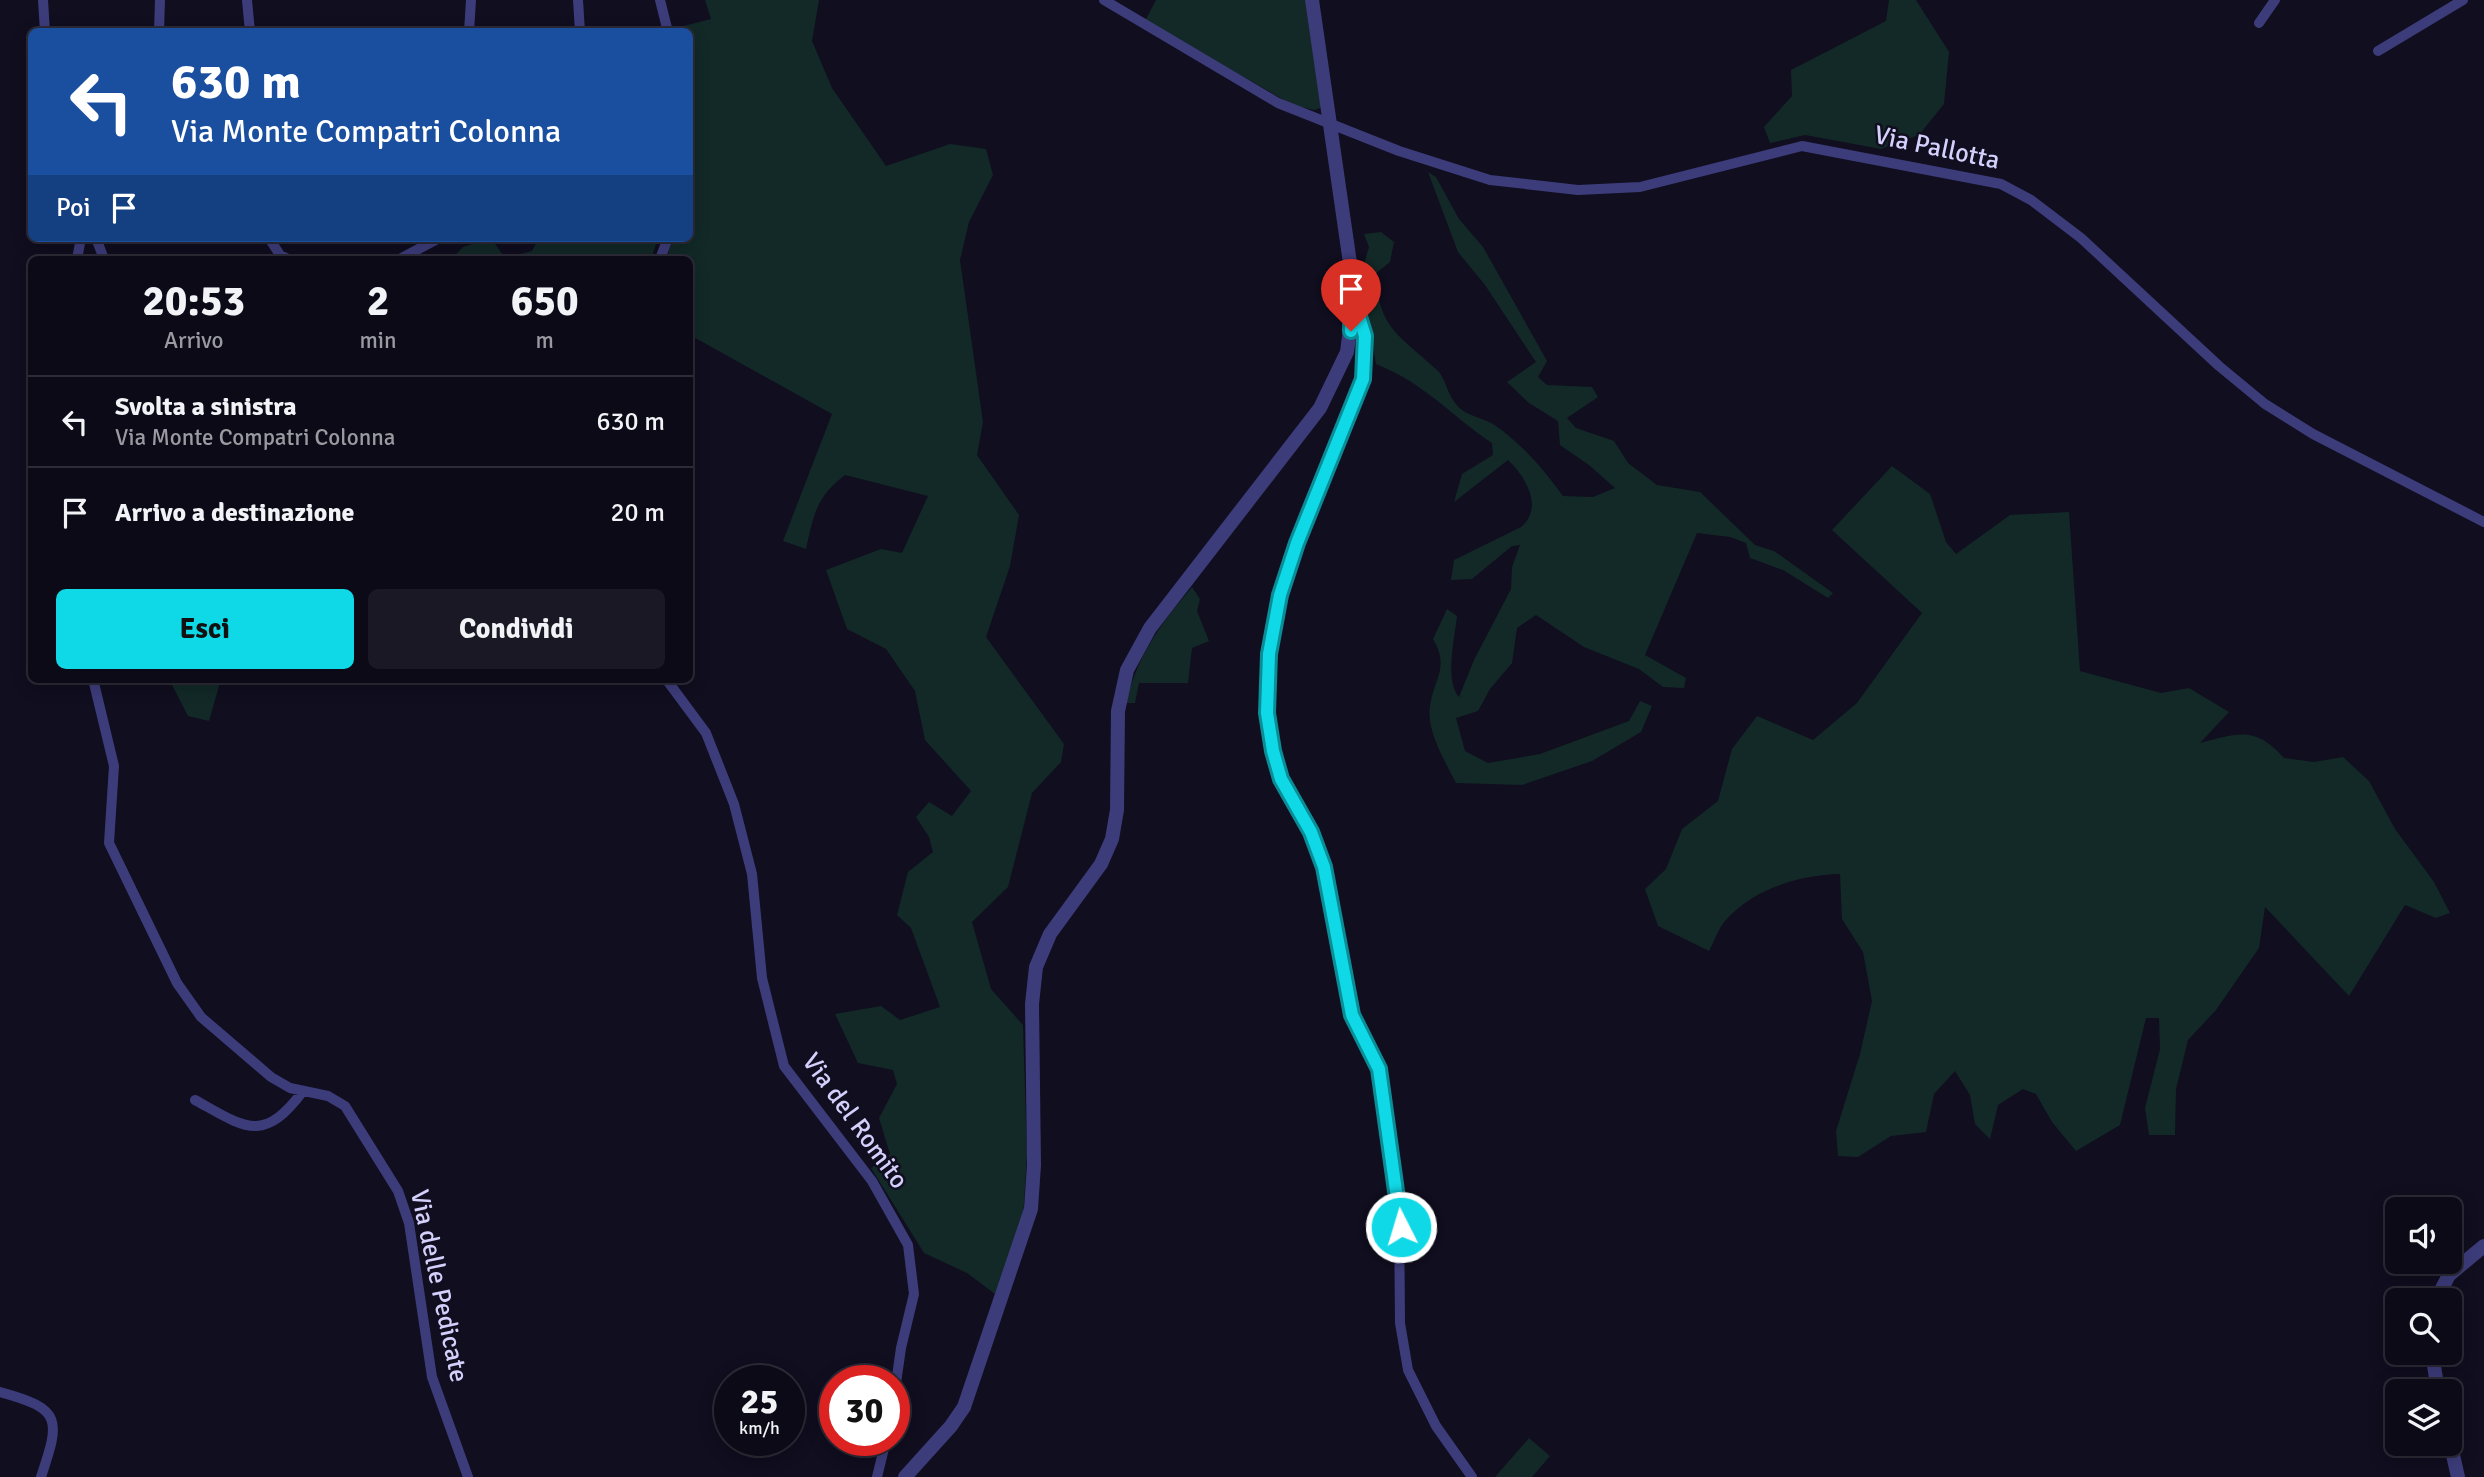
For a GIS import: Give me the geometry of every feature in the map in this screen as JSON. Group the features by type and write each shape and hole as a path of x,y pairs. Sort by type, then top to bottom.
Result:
{"street":[{"path":"43,0 45,28"},
{"path":"159,28 160,0"},
{"path":"247,0 250,28"},
{"path":"469,28 471,0"},
{"path":"578,0 580,28"},
{"path":"660,0 667,28"},
{"name":"Via Pallotta","path":"1104,0 1261,94 1382,145 1453,170 1538,187 1593,190 1648,185 1798,146 2001,184 2031,200 2081,238 2218,366 2265,404 2313,434 2484,522"},
{"path":"905,1477 951,1426 964,1407 1026,1228 1033,1189 1034,977 1050,934 1097,871 1112,839 1117,810 1118,711 1127,670 1150,628 1326,399 1348,352 1352,294 1348,245 1312,0"},
{"path":"2259,23 2275,0"},
{"path":"2378,51 2463,0"},
{"path":"272,242 282,256"},
{"path":"406,256 432,242"},
{"path":"1352,294 1365,336 1363,379 1297,543 1280,595 1269,654 1268,724 1281,779 1320,854 1352,1015 1380,1072 1399,1207 1400,1323 1408,1370 1436,1426 1472,1477"},
{"name":"Via delle Pedicate","path":"94,683 114,766 109,843 187,1000 206,1022 271,1077 303,1091 328,1096 345,1105 398,1191 409,1223 432,1377 468,1477"},
{"name":"Via del Romito","path":"669,683 706,733 733,804 752,874 761,972 784,1066 878,1190 908,1245 914,1294 899,1365"},
{"path":"195,1100 238,1124 253,1127 275,1119 303,1091"},
{"path":"2442,1288 2449,1275 2484,1246"},
{"path":"0,1392 46,1410 53,1420 54,1434 41,1477"},
{"path":"877,1477 882,1456"},
{"path":"2453,1456 2458,1477"}],"green space":[{"path":"705,0 819,0 812,41 832,88 886,166 950,144 986,149 993,175 969,222 960,260 983,422 977,455 1019,515 1010,566 986,637 1064,744 1061,762 1032,793 1008,887 972,922 991,989 1023,1025 1027,1155 1023,1219 995,1294 967,1273 924,1253 871,1168 890,1154 879,1118 897,1084 893,1070 858,1063 835,1014 881,1006 900,1020 940,1007 911,928 897,915 908,872 933,852 929,837 916,817 929,802 952,816 971,791 925,740 915,691 886,649 847,629 826,570 881,549 902,553 928,496 845,475 822,499 811,526 806,549 783,541 832,414 693,337 693,256 668,256 671,242 693,242 693,28 676,28 711,19"},
{"path":"1156,0 1305,0 1321,108 1314,110 1293,105 1145,21"},
{"path":"1889,0 1916,0 1949,52 1944,104 1919,135 1881,149 1805,135 1770,143 1764,127 1792,96 1791,70 1886,21"},
{"path":"1428,172 1436,177 1459,219 1483,247 1547,361 1538,377 1547,385 1592,387 1598,397 1567,418 1576,428 1614,441 1628,463 1657,485 1700,492 1755,545 1774,551 1833,593 1828,598 1783,570 1750,558 1746,543 1730,537 1697,533 1645,655 1686,678 1684,688 1663,687 1639,669 1584,647 1536,615 1517,628 1512,663 1490,689 1478,711 1456,718 1465,751 1488,763 1540,754 1629,721 1640,701 1652,706 1641,732 1592,761 1522,785 1456,783 1437,746 1431,725 1430,706 1441,666 1433,639 1447,609 1457,616 1451,669 1459,697 1474,660 1511,589 1512,567 1520,545 1512,546 1472,579 1451,580 1454,560 1521,527 1531,511 1530,493 1521,475 1508,460 1454,502 1462,474 1493,455 1492,443 1424,390 1376,364 1360,277 1369,247 1364,234 1381,232 1394,242 1390,262 1375,274 1381,308 1393,330 1437,370 1457,405 1496,426 1515,442 1563,496 1593,497 1615,488 1589,465 1560,445 1558,421 1529,403 1507,382 1536,362 1485,285 1458,252"},
{"path":"479,242 494,242 504,256 454,256 463,247"},
{"path":"537,242 657,242 652,256 513,256 532,251"},
{"path":"1892,466 1930,494 1946,542 1956,554 2010,515 2069,512 2080,671 2161,693 2189,688 2229,712 2200,743 2246,735 2264,741 2284,758 2314,762 2343,757 2369,781 2395,829 2434,882 2450,913 2436,918 2405,905 2349,996 2265,907 2259,948 2216,1010 2188,1040 2176,1089 2175,1135 2149,1135 2145,1108 2160,1049 2159,1018 2146,1018 2120,1125 2076,1151 2052,1122 2036,1094 2023,1089 1998,1105 1990,1139 1975,1124 1970,1095 1955,1071 1934,1094 1926,1132 1891,1136 1858,1157 1838,1156 1836,1131 1860,1054 1872,1001 1863,952 1842,919 1840,874 1793,881 1749,900 1725,921 1709,951 1658,926 1645,889 1666,869 1682,829 1718,801 1732,749 1757,716 1813,740 1857,703 1922,613 1832,530"},
{"path":"1192,587 1200,599 1197,611 1209,641 1192,648 1188,683 1139,683 1135,703 1126,703 1144,655 1170,614"},
{"path":"171,683 220,683 209,721 188,716"},
{"path":"1529,1438 1550,1456 1532,1477 1495,1477"}],"route":[{"path":"1351,331 1352,294 1362,319 1365,336 1363,379 1297,543 1280,595 1269,654 1267,713 1268,729 1281,779 1311,832 1324,867 1352,1015 1379,1069 1401,1227"}]}
